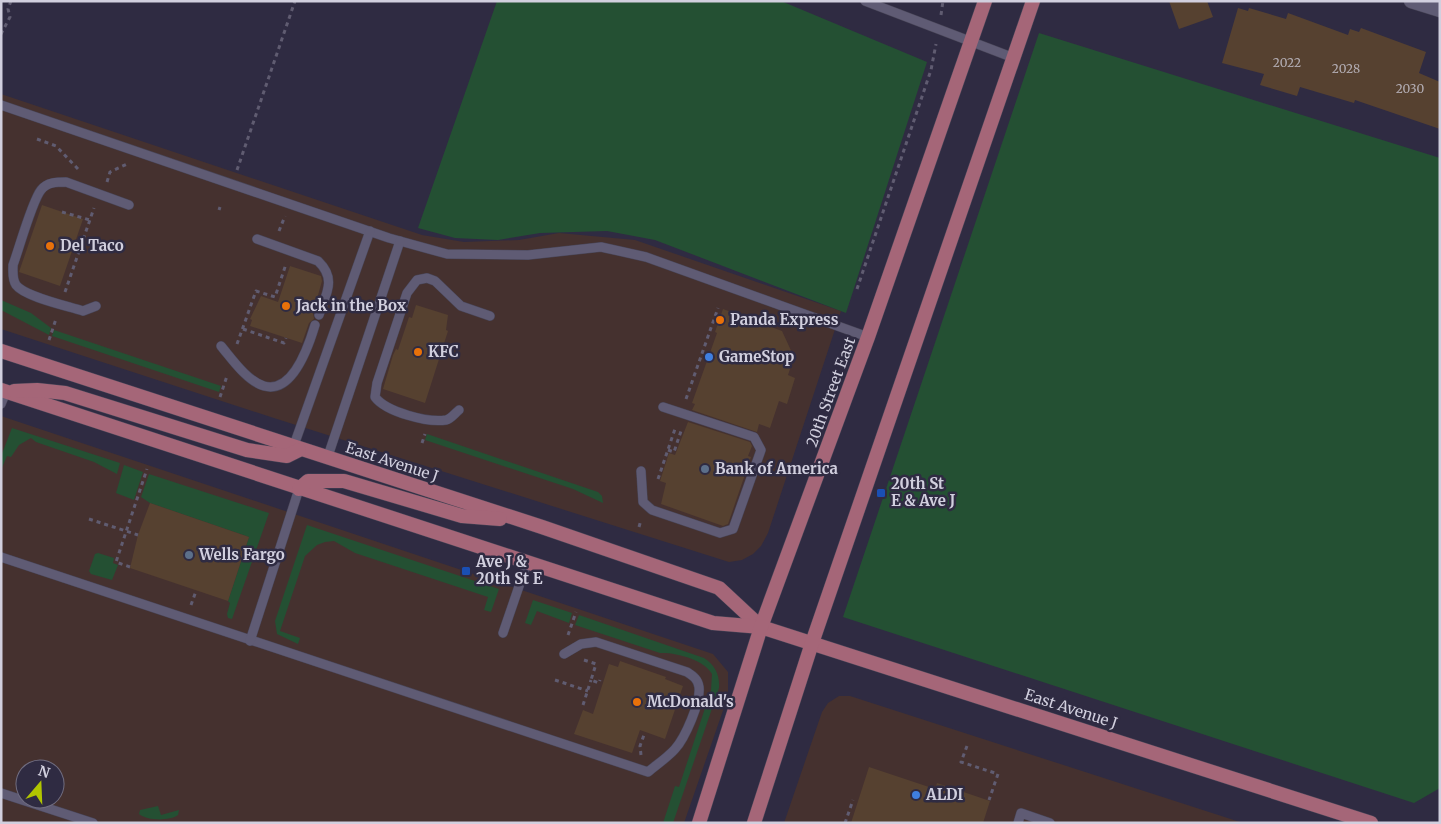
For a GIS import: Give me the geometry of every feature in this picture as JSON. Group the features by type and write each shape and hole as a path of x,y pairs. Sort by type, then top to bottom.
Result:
{"main road":[{"name":"20th Street East","path":"699,823 760,626 868,337 985,1"},
{"path":"754,823 812,643 1033,1"},
{"name":"East Avenue J","path":"1,351 296,449 520,520 719,588 760,626"},
{"path":"3,395 37,390 65,393 247,450 287,456 296,449"},
{"name":"East Avenue J","path":"3,395 713,623 760,626 1371,823"},
{"path":"299,489 308,481 344,481 462,516 520,520"}],"street":[{"path":"1412,1 1440,10"}],"lane":[{"path":"865,1 1014,58"},
{"path":"1,105 370,231 447,254 528,255 601,246 646,257 868,337"},
{"path":"96,306 83,311 25,291 16,285 12,276 13,265 37,196 47,185 56,182 66,182 129,205"},
{"path":"296,449 370,231"},
{"path":"257,239 318,261 324,267 329,276 329,284 319,315"},
{"path":"327,458 400,241"},
{"path":"459,410 448,420 426,420 380,404 375,397 377,383 407,293 417,280 426,278 435,280 461,306 490,316"},
{"path":"221,346 255,381 264,386 274,386 286,380 293,373 307,350 315,325"},
{"path":"640,470 643,502 652,510 720,533 733,529 760,450 754,437 664,407"},
{"path":"250,641 299,489"},
{"path":"1,556 250,641 648,772 676,749 686,731 698,699 699,687 695,677 687,672 596,642 581,644 564,654"},
{"path":"503,634 527,563"},
{"path":"1,793 93,823"},
{"path":"1018,823 1021,813 1050,823"}],"path":[{"path":"1,34 10,18 8,9 11,1"},
{"path":"237,170 295,1"},
{"path":"857,289 931,70"},
{"path":"37,139 56,146 81,172"},
{"path":"102,180 107,182 110,172 117,170"},
{"path":"64,297 74,262 96,201"},
{"path":"62,212 90,220"},
{"path":"279,233 283,222"},
{"path":"236,347 256,291 275,297 286,262 278,259"},
{"path":"686,398 718,308"},
{"path":"49,340 57,317"},
{"path":"243,329 284,343 286,338"},
{"path":"220,397 229,369"},
{"path":"655,487 677,423"},
{"path":"668,450 674,452 684,423"},
{"path":"130,567 116,562 147,469"},
{"path":"89,519 138,535"},
{"path":"192,604 196,592"},
{"path":"568,636 576,612"},
{"path":"579,658 596,664 583,705"},
{"path":"555,680 588,691"},
{"path":"591,680 599,683 600,680"},
{"path":"641,754 640,746 645,732"},
{"path":"967,746 961,762 998,774 989,800"},
{"path":"846,823 853,800"}],"shaded area":[{"path":"1,94 422,235 464,242 519,240 559,233 635,240 841,311 768,533 761,546 753,554 742,560 729,562 277,419 1,329"},
{"path":"1,416 713,654 728,672 728,696 684,823 1,823"},
{"path":"839,696 850,696 1243,823 784,823 822,712 828,703"}],"green space":[{"path":"497,1 781,1 927,62 846,313 655,240 607,231 540,233 498,240 455,238 418,228"},
{"path":"1039,33 1440,158 1440,788 1414,803 843,617"},
{"path":"1,300 31,313 51,328 49,335 1,310"},
{"path":"54,330 221,386 219,392 52,336"},
{"path":"12,428 120,463 117,474 94,462 36,442 31,438 19,445 11,457 7,456 1,470 1,456"},
{"path":"427,434 598,492 602,496 603,503 573,489 425,440"},
{"path":"124,465 143,472 134,500 116,493"},
{"path":"149,474 269,513 232,619 228,618 227,614 230,603 228,601 249,537 150,503 141,497"},
{"path":"307,525 499,589 491,612 484,610 488,597 355,553 334,541 325,542 317,545 305,556 280,631 300,638 298,644 277,634 275,621"},
{"path":"98,553 114,558 113,563 118,565 112,580 91,574 89,571 95,554"},
{"path":"533,600 572,613 569,623 537,611 531,625 525,623"},
{"path":"579,615 704,658 716,671 719,679 719,688 673,823 663,823 675,786 679,787 711,690 712,674 703,665 689,658 660,653 575,625"},
{"path":"158,806 161,815 179,810 178,815 158,819 147,818 139,814 140,810"}],"building":[{"path":"1169,1 1207,1 1213,17 1179,29"},
{"path":"1238,8 1248,11 1249,8 1286,19 1288,13 1348,35 1350,29 1359,32 1361,28 1426,52 1419,73 1440,82 1440,129 1355,100 1354,103 1300,87 1297,96 1260,85 1264,74 1222,63"},
{"name":"Del Taco","path":"42,205 83,219 60,286 19,272"},
{"name":"Jack in the Box","path":"290,266 321,276 322,281 313,313 314,319 309,323 302,343 250,326 252,320 250,319 261,296 278,302"},
{"name":"KFC","path":"416,305 448,315 446,330 448,331 425,403 383,389 393,355 396,349 398,350 409,317 412,318"},
{"path":"723,309 782,331 794,357 788,375 795,378 787,404 779,401 770,428 759,424 757,432 692,410 695,404 692,403 717,333 715,332"},
{"name":"Bank of America","path":"688,422 750,442 752,446 748,456 751,457 728,524 723,526 661,504 666,483 660,481 669,453 675,455"},
{"name":"Wells Fargo","path":"150,503 249,537 228,601 130,568 138,535"},
{"name":"McDonald's","path":"620,661 666,677 665,679 683,686 665,739 640,730 632,753 574,734 583,710 593,714 609,664 618,667"},
{"name":"ALDI","path":"869,767 935,789 937,783 990,801 983,823 851,823"}],"place":[{"name":"Del Taco","path":"50,246"},
{"name":"Jack in the Box","path":"286,306"},
{"name":"Panda Express","path":"720,320"},
{"name":"KFC","path":"418,352"},
{"name":"GameStop","path":"709,357"},
{"name":"Bank of America","path":"705,469"},
{"name":"20th St E & Ave J","path":"881,493"},
{"name":"Wells Fargo","path":"189,555"},
{"name":"Ave J & 20th St E","path":"466,571"},
{"name":"McDonald's","path":"637,702"},
{"name":"ALDI","path":"916,795"}]}
